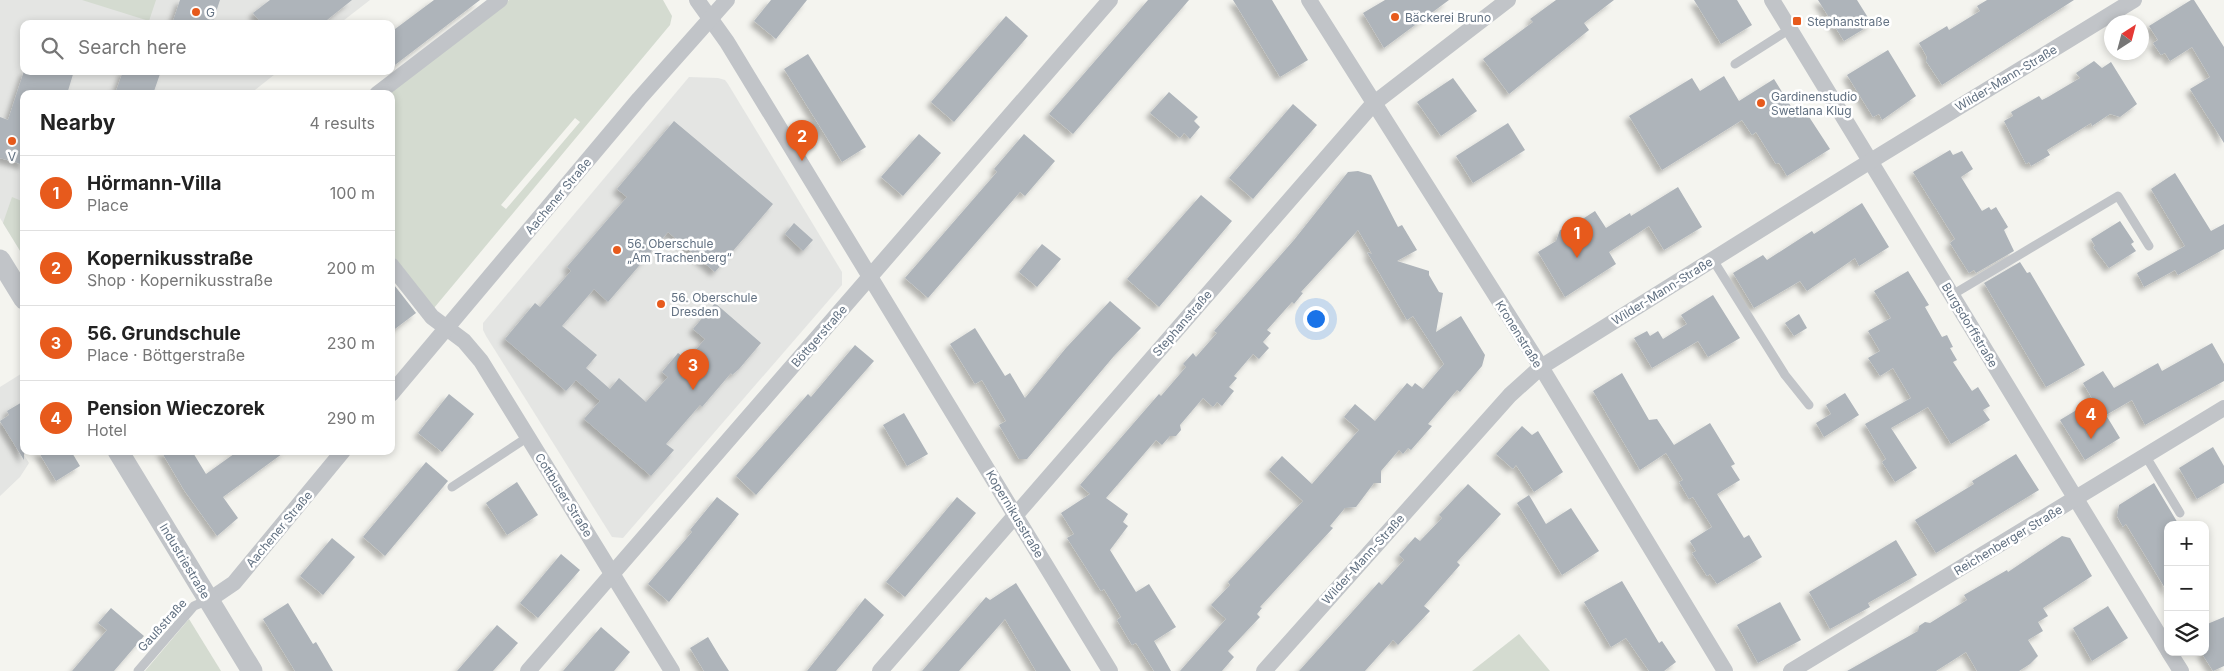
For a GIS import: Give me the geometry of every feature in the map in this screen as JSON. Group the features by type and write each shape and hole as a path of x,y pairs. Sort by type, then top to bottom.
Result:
{"street":[{"path":"382,90 500,0"},
{"name":"Kopernikusstraße","path":"697,0 712,18 1110,671"},
{"name":"Aachener Straße","path":"395,389 639,99 727,0"},
{"name":"Böttgerstraße","path":"528,671 1110,0"},
{"name":"Kronenstraße","path":"1309,0 1541,367 1724,671"},
{"name":"Stephanstraße","path":"880,671 1373,104 1508,0"},
{"name":"Burgsdorffstraße","path":"1772,0 2164,643"},
{"name":"Wilder-Mann-Straße","path":"1264,671 1510,395 1541,367 1870,161 2134,0"},
{"path":"0,260 20,292"},
{"name":"Cottbuser Straße","path":"395,270 432,317 464,341 481,361 672,671"},
{"name":"Reichenberger Straße","path":"1791,671 2224,408"},
{"name":"Industriestraße","path":"120,455 252,671"},
{"name":"Aachener Straße","path":"209,600 234,583 340,455"},
{"name":"Burgsdorffstraße","path":"2172,656 2182,671"}],"lane":[{"path":"1735,64 1790,29"},
{"path":"1952,295 2118,196 2149,246"},
{"path":"1713,260 1785,375 1809,405"},
{"path":"452,487 528,437"},
{"path":"2145,455 2180,513"},
{"name":"Gaußstraße","path":"138,671 194,606 209,600"}],"shaded area":[{"path":"0,0 370,0 344,20 20,20 20,75 274,75 255,90 20,90 20,250 0,218"},
{"path":"82,0 156,0 149,20"},
{"path":"509,0 663,0 672,16 670,25 434,308 395,258 395,90 390,90","holes":["575,118 580,122 506,209 501,205"]},
{"name":"56. Oberschule Dresden","path":"689,77 718,78 725,80 728,84 842,272 842,285 623,538 612,537 486,336 483,330 483,323"},
{"path":"12,197 20,200 20,251 3,223"},
{"path":"20,374 20,455 24,455 29,463 20,477 0,496 0,387"},
{"path":"189,619 221,671 145,671"},
{"path":"1519,634 1550,671 1472,671"}],"building":[{"name":"G","path":"180,0 220,0 213,20 173,20"},
{"path":"270,0 352,0 327,20 259,20 253,13"},
{"path":"434,0 480,0 395,65 395,29"},
{"path":"771,0 807,0 776,39 754,21"},
{"path":"1148,0 1189,0 1073,134 1049,114"},
{"path":"1233,0 1272,0 1308,60 1280,77"},
{"path":"1385,0 1449,0 1384,48 1363,13"},
{"path":"1556,0 1614,0 1584,23 1589,30 1509,94 1483,59 1533,22 1530,19"},
{"path":"1694,0 1737,0 1752,25 1721,44"},
{"path":"1818,0 1857,0 1872,24 1844,41"},
{"path":"1987,0 2074,0 1942,85 1926,61 1927,57 1919,43 1947,26 1949,30 1980,11 1977,6"},
{"path":"2191,0 2194,0 2224,47 2224,143 2190,89 2210,77 2192,47 2170,61 2165,53 2161,55 2153,43 2158,40 2149,26"},
{"path":"1006,16 1028,36 954,122 931,102"},
{"path":"1888,50 1916,96 1882,120 1879,114 1873,117 1847,75"},
{"path":"808,54 866,147 842,162 784,69"},
{"path":"2094,61 2102,68 2111,62 2137,104 2120,117 2110,114 2092,126 2091,123 2047,150 2050,155 2031,166 2029,162 2026,164 2004,121 2013,116 2011,112 2039,96 2042,100 2080,78 2076,73"},
{"path":"23,75 73,75 68,90 20,90 20,164 0,158 0,117 8,120"},
{"path":"122,75 160,75 154,90 116,90"},
{"path":"1724,76 1739,101 1774,79 1792,108 1800,103 1830,149 1787,176 1779,163 1776,164 1756,132 1752,135 1742,120 1662,170 1629,116 1692,78 1700,91"},
{"path":"1453,78 1477,111 1441,136 1417,102"},
{"path":"1169,92 1198,117 1194,121 1200,127 1190,139 1184,133 1180,138 1150,113"},
{"path":"1293,104 1317,125 1253,199 1229,178"},
{"name":"56. Oberschule „Am Trachenberg“","path":"674,121 773,204 715,272 668,232 608,302 594,289 562,326 597,355 586,368 610,389 619,378 646,402 668,377 662,372 678,353 687,360 705,339 693,329 715,303 761,343 739,369 732,375 731,373 702,407 700,405 666,444 674,450 651,476 584,419 600,401 576,380 566,391 505,339 535,303 540,307 571,271 567,267 627,197 617,189"},
{"path":"1508,123 1525,150 1473,183 1456,156"},
{"path":"919,134 941,153 903,196 881,177"},
{"path":"1024,134 1055,161 1025,196 1020,192 928,298 905,278 997,172 994,169"},
{"path":"1950,150 1953,155 1962,151 1973,169 1961,177 1982,211 1989,207 1991,210 1996,207 2008,227 2004,230 2014,251 1976,273 1974,270 1969,273 1950,243 1955,239 1913,172"},
{"path":"1358,171 1371,175 1398,227 1402,225 1417,250 1397,261 1429,271 1429,275 1439,292 1443,293 1436,332 1461,316 1485,355 1482,366 1460,392 1457,390 1428,424 1432,426 1411,450 1408,448 1403,454 1399,450 1381,471 1381,483 1374,483 1356,507 1345,508 1330,526 1333,528 1260,607 1262,608 1257,614 1260,617 1228,651 1234,657 1222,671 1180,671 1226,619 1211,605 1230,585 1228,582 1303,501 1269,470 1282,456 1312,484 1359,430 1344,417 1355,404 1375,421 1407,383 1412,387 1415,383 1423,389 1444,364 1413,316 1407,320 1367,252 1372,254 1358,230 1301,292 1303,293 1294,304 1292,302 1267,330 1271,333 1263,342 1269,348 1259,359 1253,354 1234,376 1237,378 1229,387 1234,391 1222,406 1217,402 1213,407 1203,398 1180,425 1181,430 1176,436 1170,436 1162,445 1156,440 1106,498 1128,514 1123,522 1128,526 1110,550 1136,592 1149,584 1176,627 1154,641 1171,671 1154,671 1136,643 1132,645 1117,620 1121,617 1104,589 1101,591 1067,538 1074,534 1061,513 1090,494 1080,485 1159,394 1161,396 1186,367 1183,364 1193,353 1196,357 1217,333 1214,331 1294,240 1348,172"},
{"path":"2175,173 2211,231 2224,224 2224,249 2178,275 2175,270 2144,287 2137,273 2185,246 2151,189"},
{"path":"1678,187 1702,227 1664,250 1649,226 1609,252 1616,264 1565,297 1538,252 1556,241 1560,230 1567,229 1595,211 1606,228 1630,213 1631,216"},
{"path":"1201,195 1232,221 1159,307 1127,279"},
{"path":"1862,203 1889,247 1859,266 1855,258 1807,291 1800,281 1754,308 1733,273 1763,255 1767,260 1812,231 1814,234"},
{"path":"2120,221 2134,242 2131,244 2136,251 2109,268 2093,247 2095,246 2091,239"},
{"path":"794,223 813,240 803,251 785,234"},
{"path":"1042,244 1061,259 1037,287 1019,272"},
{"path":"2020,262 2027,273 2030,272 2085,365 2046,387 1984,283"},
{"path":"1908,271 1929,305 1925,307 1942,337 1947,335 1953,347 1950,348 1957,360 1953,362 1972,391 1978,387 1990,406 1983,410 1990,420 1951,444 1928,407 1891,428 1917,468 1895,482 1882,462 1886,459 1865,424 1911,398 1893,368 1880,376 1868,358 1880,351 1868,331 1891,318 1874,291"},
{"path":"395,286 416,313 395,329"},
{"path":"1713,295 1740,338 1708,357 1698,341 1652,368 1634,338 1647,331 1650,336 1658,331 1663,339 1687,324 1681,315"},
{"path":"1110,301 1141,328 1114,356 1027,459 1019,459 999,425 1006,421 982,380 975,384 950,344 975,328 1005,376 1010,373 1025,398 1066,348"},
{"path":"1799,314 1807,328 1794,336 1785,323"},
{"path":"2212,343 2224,364 2224,381 2145,425 2132,400 2106,415 2120,438 2085,460 2060,420 2093,400 2083,383 2103,371 2114,388 2158,363 2162,371"},
{"path":"855,345 874,361 756,495 736,476 808,394 811,397"},
{"path":"1622,373 1649,420 1657,419 1674,445 1710,423 1735,464 1731,466 1740,480 1717,494 1744,538 1749,535 1762,557 1717,584 1710,574 1707,576 1692,553 1696,551 1690,541 1712,527 1693,497 1689,499 1679,482 1683,480 1666,453 1640,470 1593,391"},
{"path":"1845,393 1859,415 1824,437 1816,423 1831,414 1826,405"},
{"path":"449,394 474,414 442,452 418,433"},
{"path":"20,403 20,454 0,421 9,415 7,411"},
{"path":"904,413 928,454 907,466 883,425"},
{"path":"1522,426 1532,435 1538,431 1563,472 1534,492 1516,465 1513,469 1496,454"},
{"path":"2213,447 2224,466 2224,483 2197,499 2179,468"},
{"path":"2016,454 2039,490 1936,553 1915,520 1974,484 1972,481"},
{"path":"40,455 73,455 80,466 56,481"},
{"path":"163,455 194,455 206,474 232,455 281,455 223,497 238,518 217,536 184,490"},
{"path":"426,462 448,481 385,556 363,537"},
{"path":"517,482 538,515 507,535 486,503"},
{"path":"2154,483 2177,521 2164,521 2164,586 2126,524 2123,527 2117,516 2119,505"},
{"path":"1468,484 1501,514 1457,562 1460,565 1424,606 1430,611 1398,645 1393,640 1365,671 1299,671 1379,582 1382,585 1404,560 1399,555 1415,537 1420,541 1442,518 1439,515"},
{"path":"1529,495 1546,524 1571,508 1599,551 1562,575 1517,503"},
{"path":"717,497 739,514 669,602 648,584 692,532 690,530"},
{"path":"957,497 976,513 905,597 886,582"},
{"path":"2062,536 2070,538 2092,576 2043,608 2048,616 2038,622 2043,631 2028,640 2038,656 2019,671 1977,671 1966,652 1936,671 1847,671 1918,631 1919,626 1925,622 1930,623 1967,600 1964,595 2007,570 2008,572"},
{"path":"332,538 355,557 323,595 300,576"},
{"path":"1896,540 1917,575 1868,603 1870,607 1830,629 1809,592"},
{"path":"561,554 580,570 538,618 520,603"},
{"path":"1622,581 1659,643 1662,641 1676,662 1664,671 1649,671 1626,638 1611,647 1584,602"},
{"path":"1016,583 1071,671 1036,671 1005,619 959,671 922,671 986,597 990,600"},
{"path":"865,598 884,615 836,671 807,671"},
{"path":"1780,602 1801,640 1758,663 1737,625"},
{"path":"288,603 313,644 316,642 333,671 295,671 263,619"},
{"path":"2108,606 2128,638 2092,661 2073,628"},
{"path":"111,608 144,636 114,671 72,671 107,630 98,623"},
{"path":"2224,617 2224,666 2213,671 2204,656 2209,656 2209,623"},
{"path":"497,625 518,643 493,671 457,671"},
{"path":"601,627 630,652 614,671 563,671"},
{"path":"708,637 729,671 704,671 690,648"}],"place":[{"name":"G","path":"196,12"},
{"name":"Bäckerei Bruno","path":"1395,17"},
{"name":"Stephanstraße","path":"1797,21"},
{"name":"Gardinenstudio Swetlana Klug","path":"1761,103"},
{"name":"V","path":"12,141"},
{"name":"Kopernikusstraße","path":"802,161"},
{"name":"56. Oberschule „Am Trachenberg“","path":"617,250"},
{"name":"Hörmann-Villa","path":"1577,258"},
{"name":"56. Oberschule Dresden","path":"661,304"},
{"name":"56. Grundschule","path":"693,390"},
{"name":"Pension Wieczorek","path":"2091,439"}]}
